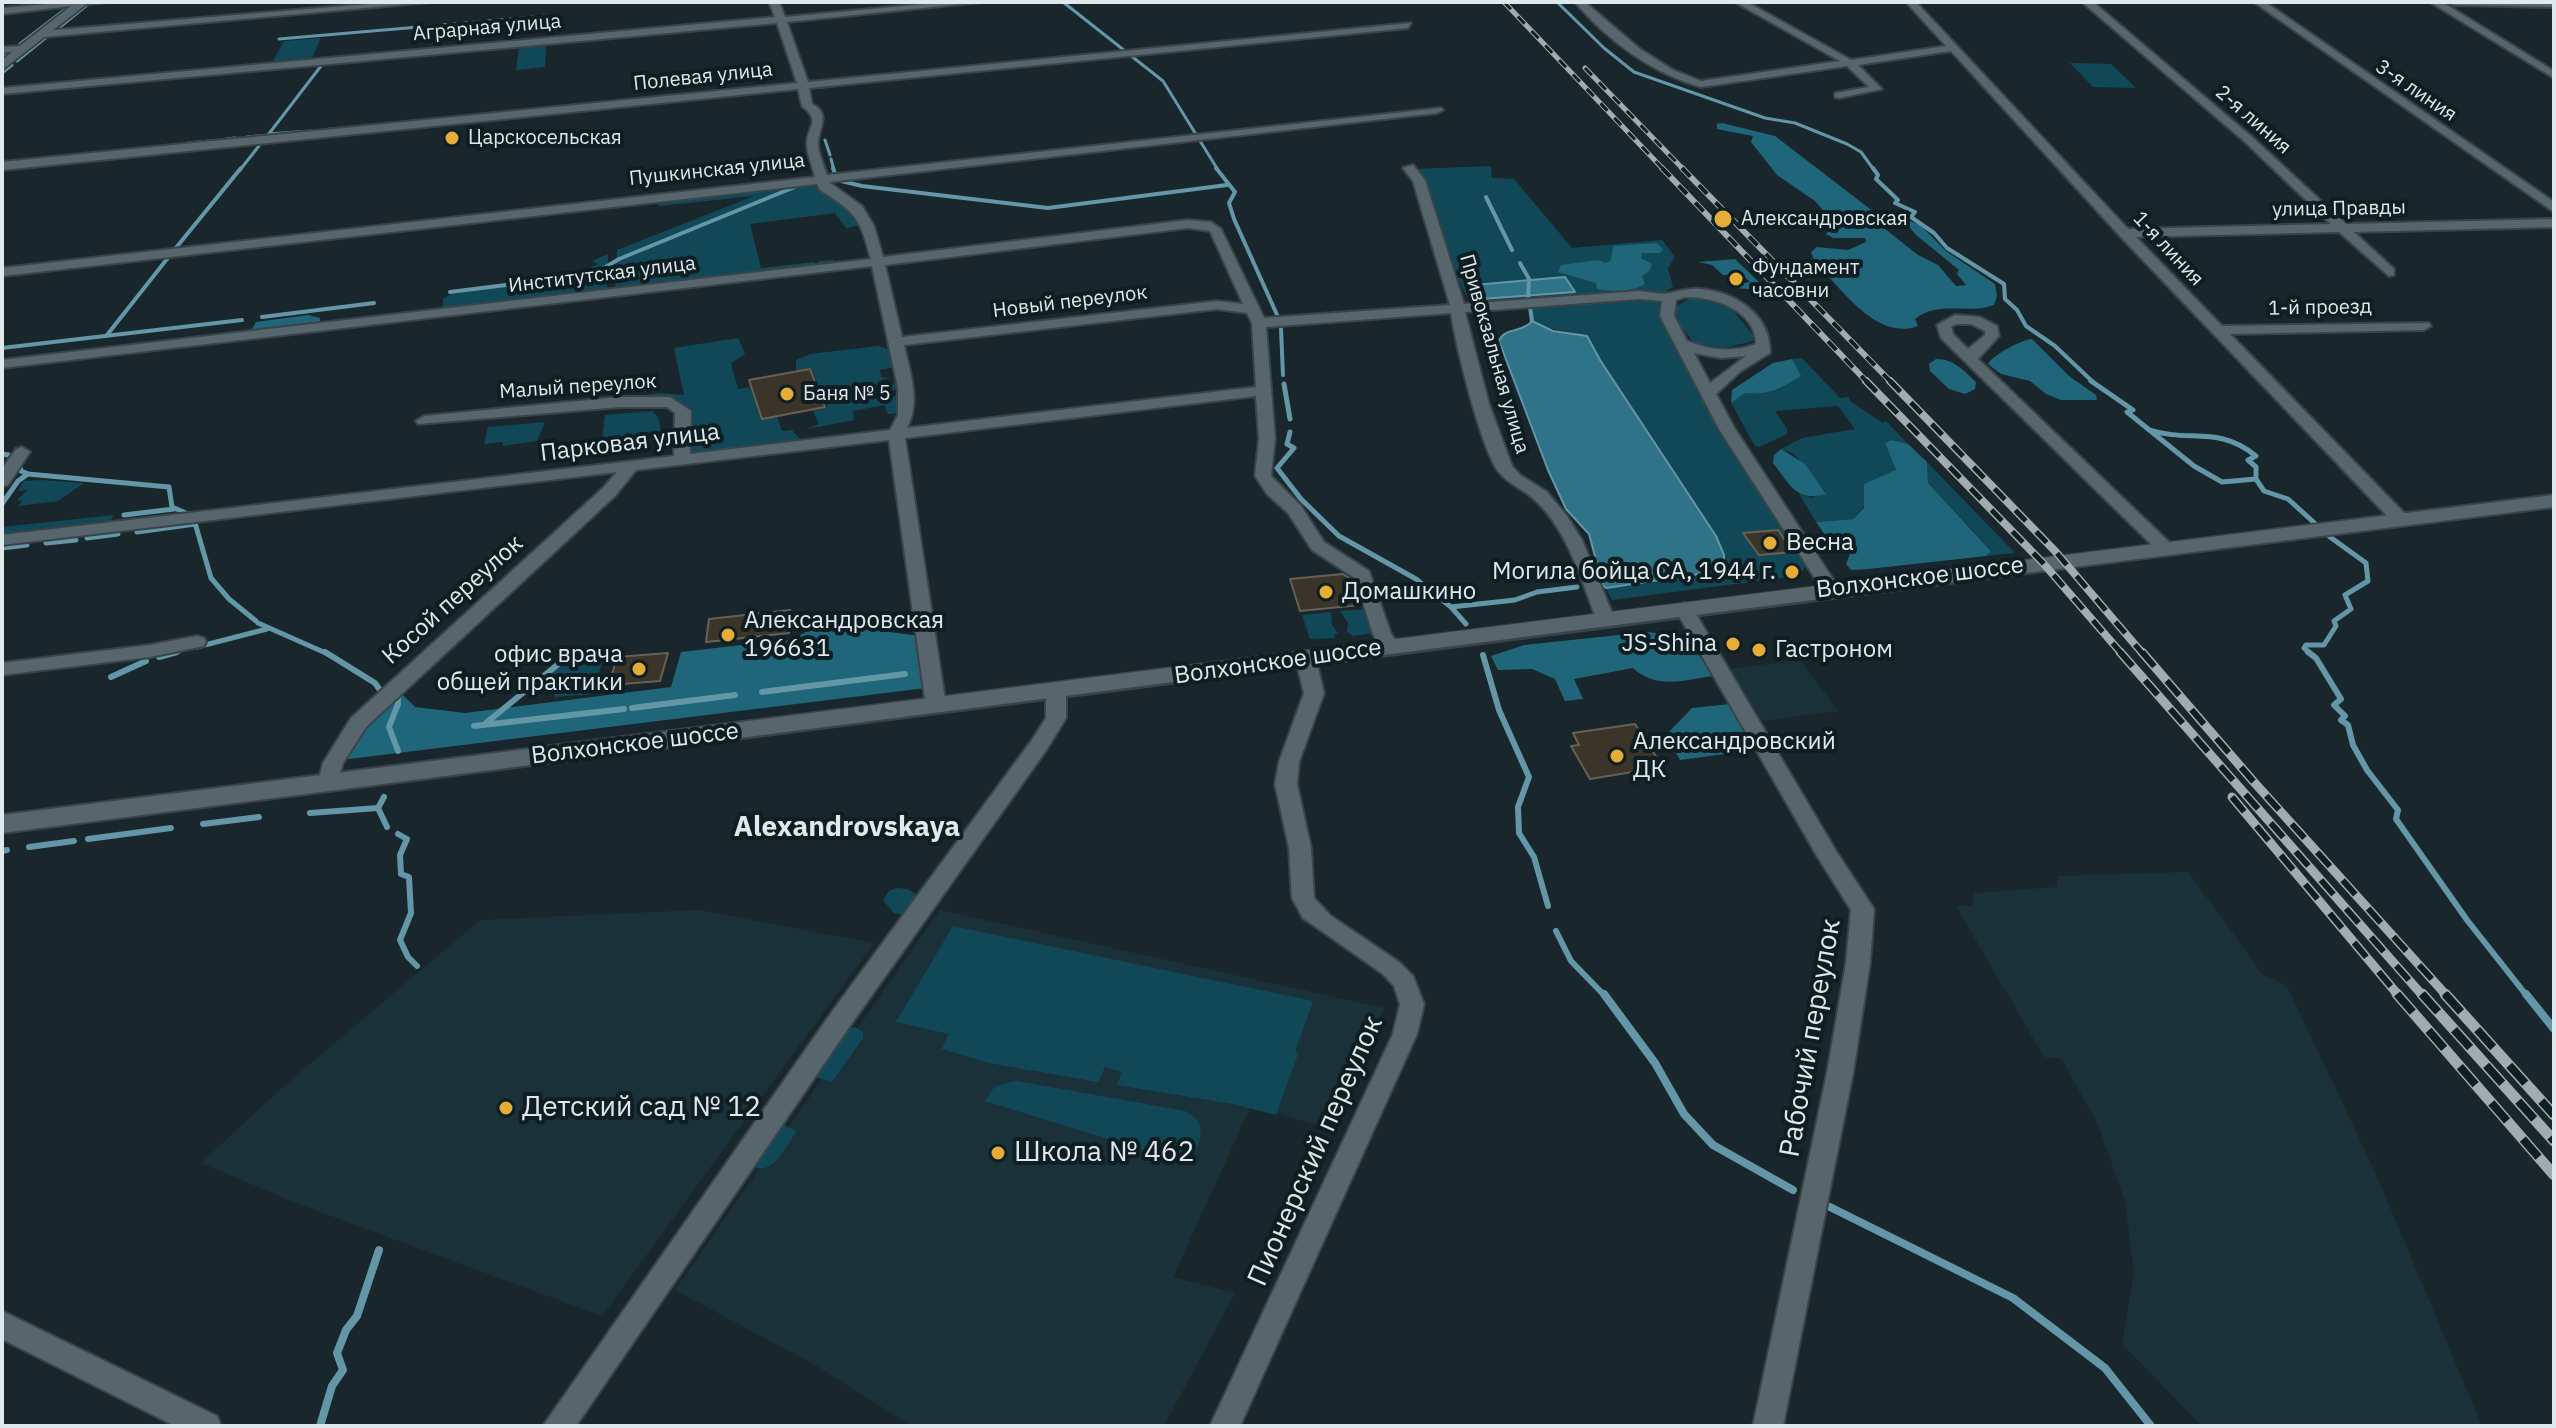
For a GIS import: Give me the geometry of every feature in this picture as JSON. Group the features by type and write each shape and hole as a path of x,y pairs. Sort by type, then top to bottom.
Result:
{"main road":[{"path":"2,66 82,3"},
{"name":"Волхонское шоссе","path":"2,824 1306,660 1831,590 2554,501"}],"street":[{"path":"2,11 101,2"},
{"path":"43,34 426,2"},
{"path":"774,2 788,36 807,106 815,110 819,123 812,143 824,187 858,209 868,226 878,261 906,388 906,415 896,434 936,706"},
{"name":"Аграрная улица","path":"2,91 976,2"},
{"path":"1580,2 1595,18 1635,49 1694,83 1718,83 1954,48"},
{"path":"1740,2 1845,62 1867,76 1877,89 1839,95"},
{"name":"1-я линия","path":"1911,2 2125,233 2400,519"},
{"name":"2-я линия","path":"2087,2 2248,139 2347,229 2389,272"},
{"name":"3-я линия","path":"2259,2 2554,208"},
{"path":"2435,2 2554,75"},
{"path":"2453,2 2554,4"},
{"name":"Полевая улица","path":"2,166 1408,25"},
{"path":"2,50 23,49"},
{"name":"Пушкинская улица","path":"2,272 1437,110"},
{"name":"Привокзальная улица","path":"1409,168 1419,180 1459,309 1460,327 1481,404 1504,467 1514,479 1541,496 1558,516 1573,540 1606,620"},
{"name":"улица Правды","path":"2125,233 2554,223"},
{"name":"Институтская улица","path":"2,364 463,312 1188,224 1215,229 1254,316"},
{"name":"Новый переулок","path":"894,342 1217,305 1254,316 1459,309 1650,295 1669,298 1693,292 1725,297 1744,311 1765,345"},
{"path":"1669,298 1667,316 1727,429 1831,590"},
{"path":"1254,316 1267,439 1263,476 1295,510 1318,546 1363,575 1382,634 1390,647"},
{"name":"1-й проезд","path":"2217,330 2424,326"},
{"path":"1683,344 1715,353 1738,353 1765,345"},
{"path":"1709,392 1736,368 1763,353 1765,345"},
{"path":"1970,360 2165,548"},
{"name":"Парковая улица","path":"2,540 1264,391"},
{"name":"Малый переулок","path":"424,421 620,402 670,402 683,411 682,461"},
{"path":"2,481 22,452"},
{"name":"Косой переулок","path":"329,783 333,763 349,736 377,706 609,492 629,468"},
{"name":"Рабочий переулок","path":"1684,609 1828,856 1863,909 1840,1073 1768,1426"},
{"path":"2,669 150,651 197,642"},
{"name":"Пионерский переулок","path":"1225,1426 1398,1049 1412,1004 1405,982 1398,975 1323,922 1311,912 1303,898 1300,848 1286,784 1289,762 1314,693 1306,660"},
{"path":"558,1426 843,1016 1040,744 1056,718 1056,691"},
{"path":"2,1324 206,1426"}],"shaded area":[{"path":"321,38 312,58 273,61 284,41"},
{"path":"546,46 545,67 516,70 519,48"},
{"path":"2070,63 2111,64 2136,88 2093,87"},
{"path":"1717,124 1775,136 1874,212 1880,225 1918,255 1938,265 1956,286 1966,285 1957,274 1959,270 1916,235 1901,217 1920,225 1946,251 1995,284 1997,296 1994,305 1934,310 1915,319 1918,326 1902,329 1873,319 1847,297 1814,260 1811,252 1817,247 1848,250 1866,242 1865,238 1833,238 1826,234 1832,227 1850,227 1851,224 1828,216 1815,201 1777,175 1751,142 1753,136 1717,129"},
{"path":"1491,166 1492,178 1514,179 1572,248 1662,240 1675,257 1668,268 1673,287 1665,292 1471,305 1459,281 1425,181 1414,169"},
{"path":"811,182 840,199 862,225 846,228 835,213 750,224 761,268 814,262 815,266 819,265 818,261 833,260 833,264 615,289 617,250 754,196 659,206 658,200"},
{"path":"1657,243 1663,249 1660,253 1642,253 1641,258 1652,264 1642,276 1645,284 1634,289 1597,289 1596,283 1558,272 1561,265 1598,260 1606,263 1611,260 1613,246"},
{"path":"608,254 607,288 600,292 443,309 443,299 451,294 598,274 599,269 589,268 598,264 592,261"},
{"path":"1735,259 1763,286 1761,290 1735,288 1731,285 1750,282 1742,274 1723,275 1712,265 1698,262"},
{"path":"1565,277 1575,292 1481,299 1474,285"},
{"path":"1646,297 1659,299 1661,320 1717,423 1807,560 1803,571 1796,576 1612,600 1606,588 1657,579 1724,555 1716,536 1587,336 1536,325 1532,321 1530,307"},
{"path":"1693,297 1714,300 1728,307 1753,335 1753,341 1725,348 1694,343 1676,320 1675,307"},
{"path":"308,315 320,318 320,322 313,327 253,334 251,331 256,322"},
{"path":"1532,321 1553,331 1587,336 1716,536 1724,555 1724,567 1706,573 1603,586 1589,534 1566,509 1499,341 1505,334"},
{"path":"738,338 745,354 731,363 738,389 750,387 761,419 777,417 782,431 792,430 800,439 695,456 688,450 687,408 684,404 638,396 659,393 684,395 674,348"},
{"path":"2032,339 2069,376 2096,395 2097,400 2061,400 2046,394 2030,381 2001,374 1988,364 2008,348"},
{"path":"879,346 890,350 894,367 880,370 881,377 889,378 881,380 882,384 898,386 898,389 884,392 885,396 899,396 900,413 888,414 884,405 853,411 854,420 807,429 819,424 813,411 828,407 811,368 796,371 796,360 810,354"},
{"path":"1802,358 1840,398 1849,397 1850,401 1883,423 1886,421 1908,444 1891,440 1885,443 1896,470 1853,519 1816,522 1799,494 1812,498 1826,493 1793,453 1781,449 1802,438 1855,429 1838,406 1775,411 1787,434 1759,447 1755,446 1731,403 1745,393 1774,390 1800,376 1792,359"},
{"path":"1792,359 1801,376 1768,392 1745,393 1731,403 1732,390 1773,363"},
{"path":"1936,359 1948,361 1962,369 1976,382 1975,389 1965,394 1949,389 1930,371 1929,364"},
{"path":"652,411 658,417 661,431 648,433 648,436 602,441 605,415"},
{"path":"545,422 537,441 503,446 503,442 484,444 488,427"},
{"path":"1891,440 1908,444 1927,462 1928,483 1991,551 1986,556 1851,570 1846,564 1850,554 1829,541 1816,522 1853,519 1864,508 1864,484 1896,470 1885,443"},
{"path":"1781,449 1805,464 1826,494 1807,496 1789,484 1773,463 1774,455"},
{"path":"1927,462 2015,553 1986,556 1991,550 1928,483"},
{"path":"24,481 84,483 58,501 18,506 22,501 17,500 28,490 18,491"},
{"path":"114,515 109,523 2,537 2,527"},
{"path":"1367,609 1374,633 1353,636 1347,632 1348,623 1340,611"},
{"path":"1331,612 1332,625 1338,633 1334,635 1335,638 1310,639 1302,615"},
{"path":"868,629 919,636 926,688 341,760 359,727 399,691 415,707 465,713 671,687 681,652 794,639 809,630"},
{"path":"1647,632 1680,639 1694,649 1713,676 1661,681 1642,675 1633,668 1574,679 1583,699 1565,701 1555,679 1532,669 1498,670 1491,656 1524,645"},
{"path":"1800,660 1838,711 1762,721 1729,669"},
{"path":"602,663 592,694 554,697 556,690 542,691 555,667"},
{"path":"1730,704 1754,745 1748,751 1680,760 1666,735 1692,708"},
{"path":"2188,872 2260,973 2287,986 2376,1174 2482,1426 2202,1426 2122,1344 2134,1273 2125,1201 2098,1125 2062,1059 2044,1057 1956,906 1972,906 1974,893 2057,887 2058,876"},
{"path":"908,889 918,896 903,915 894,913 883,900 889,891"},
{"name":"Детский сад № 12","path":"699,910 874,943 602,1316 296,1203 201,1163 284,1086 480,920"},
{"name":"Школа № 462","path":"940,910 1384,1008 1330,1129 1251,1106 1173,1277 1235,1293 1164,1426 912,1426 813,1364 675,1290"},
{"path":"953,926 1313,1001 1276,1115 1233,1104 1117,1085 1122,1072 1105,1067 1098,1082 989,1063 942,1049 949,1034 896,1022"},
{"path":"855,1027 863,1032 863,1038 832,1082 813,1076 846,1029"},
{"path":"1017,1081 1185,1111 1198,1122 1199,1142 1189,1164 985,1101 995,1086"},
{"path":"780,1123 797,1131 773,1163 767,1167 753,1166"}],"building":[{"name":"Баня № 5","path":"810,369 825,407 762,419 749,380"},
{"name":"Весна","path":"1778,530 1793,552 1759,555 1743,533"},
{"name":"Домашкино","path":"1343,574 1352,580 1360,605 1300,611 1290,579"},
{"path":"790,610 789,633 706,642 709,619"},
{"name":"офис врача общей практики","path":"668,653 660,681 609,685 617,657"},
{"name":"Александровский ДК","path":"1635,724 1663,767 1590,779 1571,746 1579,745 1573,733"}],"waterway":[{"path":"2,8 66,2"},
{"path":"1063,2 1163,81 1218,170"},
{"path":"1557,2 1604,48 1634,72 1765,118 1795,123 1847,144 1861,152 1874,170"},
{"path":"55,31 87,5"},
{"path":"20,44 68,7"},
{"path":"279,39 547,16"},
{"path":"17,61 49,35"},
{"path":"2,58 10,52"},
{"path":"2,73 12,65"},
{"path":"247,137 268,135 321,66"},
{"path":"811,88 859,83"},
{"path":"677,101 789,90"},
{"path":"322,130 352,127"},
{"path":"269,134 311,131"},
{"path":"227,139 235,138"},
{"path":"188,143 222,140"},
{"path":"825,140 830,155"},
{"path":"240,170 262,142"},
{"path":"138,149 176,145"},
{"path":"831,159 834,170"},
{"path":"175,249 241,168"},
{"path":"833,168 835,174"},
{"path":"1216,168 1235,192 1229,203 1234,219 1278,317"},
{"path":"1873,168 1878,175 1876,179 1898,200 1895,203 1915,212 1911,217 1934,233 1947,248 2004,284 2005,299 2017,310 2026,326 2055,346 2094,383"},
{"path":"837,180 862,186 1048,208 1227,185"},
{"path":"450,292 594,274 619,259 802,184"},
{"path":"1486,197 1512,250"},
{"path":"107,335 167,259"},
{"path":"1520,263 1529,279 1528,299"},
{"path":"262,317 374,303"},
{"path":"1530,307 1532,321"},
{"path":"2,348 242,320"},
{"path":"1281,329 1283,375"},
{"path":"2091,381 2133,410 2127,412 2149,430"},
{"path":"1284,384 1290,419"},
{"path":"2149,430 2229,441 2256,456 2248,460 2256,467 2256,479"},
{"path":"2149,430 2194,466 2222,482 2256,479"},
{"path":"1290,432 1287,444 1294,448 1277,468 1301,499 1339,536 1416,579 1451,607"},
{"path":"2,454 9,455 11,461"},
{"path":"19,464 21,471 28,474"},
{"path":"2,504 18,481 28,474"},
{"path":"28,474 169,487 172,507 188,514"},
{"path":"2256,479 2264,491 2288,499 2330,537 2366,563 2368,581 2345,595 2351,609 2334,621 2336,626 2324,645 2306,645 2304,648 2311,654"},
{"path":"124,515 174,509"},
{"path":"195,523 211,578 229,599 256,621"},
{"path":"137,532 195,524"},
{"path":"87,538 118,534"},
{"path":"46,543 76,540"},
{"path":"2,548 27,545"},
{"path":"1451,607 1515,600 1537,592 1577,587"},
{"path":"1451,607 1466,624"},
{"path":"258,623 328,654"},
{"path":"197,647 267,629"},
{"path":"171,654 182,650"},
{"path":"171,654 177,652"},
{"path":"325,652 375,683 380,690 398,695 398,704 389,727 398,751"},
{"path":"2308,652 2316,658 2341,699 2334,705 2345,716 2341,720 2348,725 2353,745 2367,770 2398,810 2396,819 2467,920 2527,996"},
{"path":"159,657 171,654"},
{"path":"1483,655 1499,710 1529,777 1518,807 1519,833 1534,857 1548,906"},
{"path":"486,723 567,657"},
{"path":"111,677 146,661"},
{"path":"762,692 905,674"},
{"path":"632,708 735,695"},
{"path":"474,726 624,709"},
{"path":"378,808 384,797"},
{"path":"310,813 378,808"},
{"path":"378,808 387,827"},
{"path":"203,824 259,817"},
{"path":"88,839 171,828"},
{"path":"398,834 407,839 400,855 401,874 409,877 411,913 400,940 408,957 417,966"},
{"path":"29,847 74,841"},
{"path":"2,851 7,850"},
{"path":"1556,931 1571,961 1605,996"},
{"path":"1604,994 1655,1063 1684,1114 1713,1145 1793,1190"},
{"path":"2526,994 2554,1029"},
{"path":"1830,1207 2013,1298 2105,1368 2151,1426"},
{"path":"320,1426 332,1386 343,1370 337,1353 346,1330 357,1316 379,1250"}],"railway":[{"path":"1504,2 1664,170"},
{"path":"1585,68 1684,170"},
{"path":"1662,168 1868,383"},
{"path":"1682,168 1892,383"},
{"path":"1866,381 2043,563 2122,654"},
{"path":"1890,381 2055,551 2143,654"},
{"path":"2120,652 2423,996"},
{"path":"2142,652 2253,781 2447,996"},
{"path":"2232,797 2399,996"},
{"path":"2397,994 2554,1175"},
{"path":"2422,994 2554,1141"},
{"path":"2445,994 2554,1115"}],"place":[{"name":"Царскосельская","path":"452,138"},
{"name":"Александровская","path":"1723,219"},
{"name":"Фундамент часовни","path":"1736,279"},
{"name":"Баня № 5","path":"787,394"},
{"name":"Весна","path":"1770,543"},
{"name":"Могила бойца СА, 1944 г.","path":"1792,572"},
{"name":"Домашкино","path":"1326,592"},
{"name":"Александровская 196631","path":"728,635"},
{"name":"JS-Shina","path":"1733,644"},
{"name":"Гастроном","path":"1759,650"},
{"name":"офис врача общей практики","path":"639,669"},
{"name":"Александровский ДК","path":"1617,756"},
{"name":"Детский сад № 12","path":"506,1108"},
{"name":"Школа № 462","path":"998,1153"}],"district":[{"name":"Alexandrovskaya","path":"847,828"}]}
